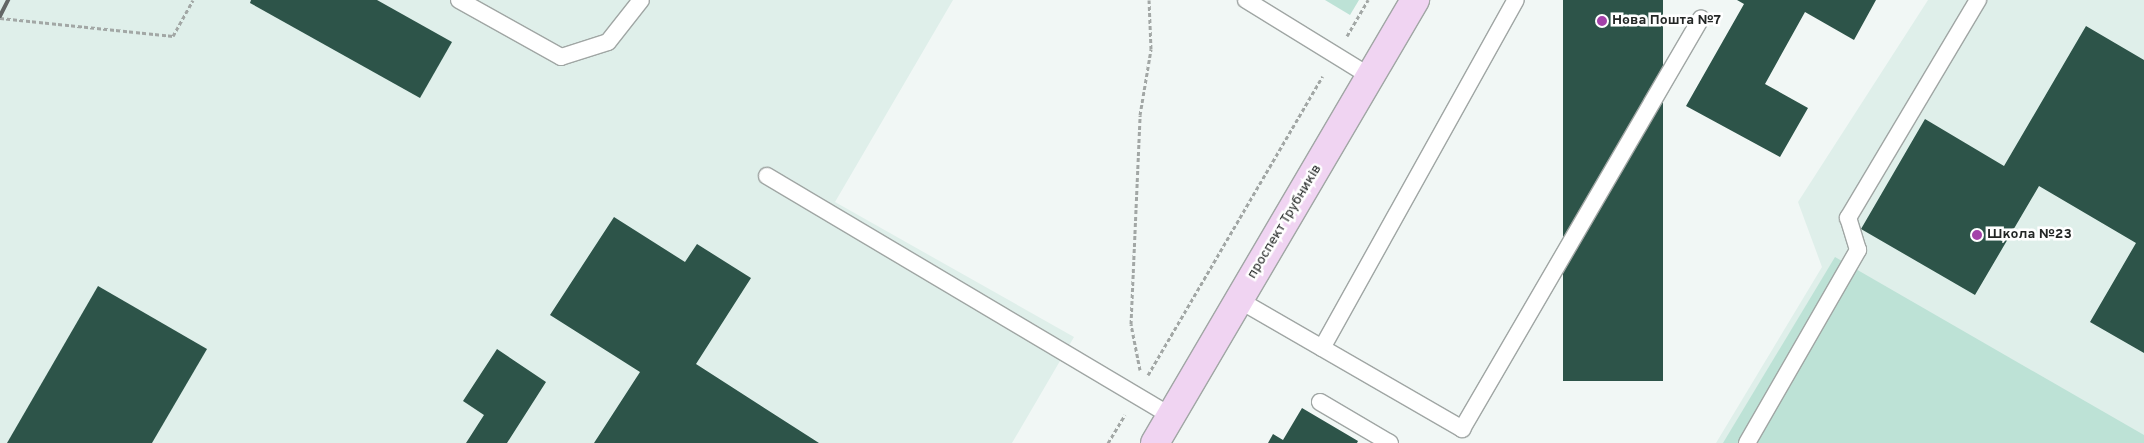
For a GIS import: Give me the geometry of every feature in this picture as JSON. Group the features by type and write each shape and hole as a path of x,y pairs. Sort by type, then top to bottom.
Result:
{"main road":[{"name":"проспект Трубників","path":"1155,443 1415,0"}],"lane":[{"path":"459,0 561,57 608,42 641,0"},
{"path":"1246,0 1337,53 1371,77"},
{"path":"1322,348 1516,0"},
{"path":"1747,443 1858,250 1848,218 1978,0"},
{"path":"1239,300 1462,429 1701,18"},
{"path":"767,176 1139,391 1171,416"},
{"path":"1320,402 1390,443"}],"path":[{"path":"0,18 173,36 193,0"},
{"path":"1139,391 1132,324 1140,115 1151,49 1149,0"},
{"path":"1108,443 1368,0"}],"shaded area":[{"path":"0,0 953,0 835,202 1074,337 1012,443 0,443"},
{"name":"Школа №23","path":"1928,0 2144,0 2144,443 1716,443 1822,267 1798,202"}],"green space":[{"path":"1325,0 1359,0 1350,15"},
{"path":"1835,257 2144,435 2144,443 1723,443"}],"building":[{"path":"251,0 377,0 452,42 420,98 250,3"},
{"path":"1563,0 1663,0 1663,381 1563,381"},
{"path":"1737,0 1876,0 1854,40 1805,12 1765,84 1808,108 1780,157 1686,106 1744,4"},
{"path":"2086,26 2144,60 2144,353 2090,322 2136,243 2039,186 1975,295 1861,229 1925,119 2004,166"},
{"path":"614,217 685,262 697,244 751,278 696,364 819,443 594,443 640,372 550,315"},
{"path":"98,286 207,349 152,443 7,443"},
{"path":"497,349 546,382 507,443 466,443 484,415 463,401"},
{"path":"1302,408 1358,441 1357,443 1268,443 1273,434 1283,440"}],"railway":[{"path":"0,16 8,0"}],"place":[{"name":"Нова Пошта №7","path":"1602,21"},
{"name":"Школа №23","path":"1977,235"}]}
